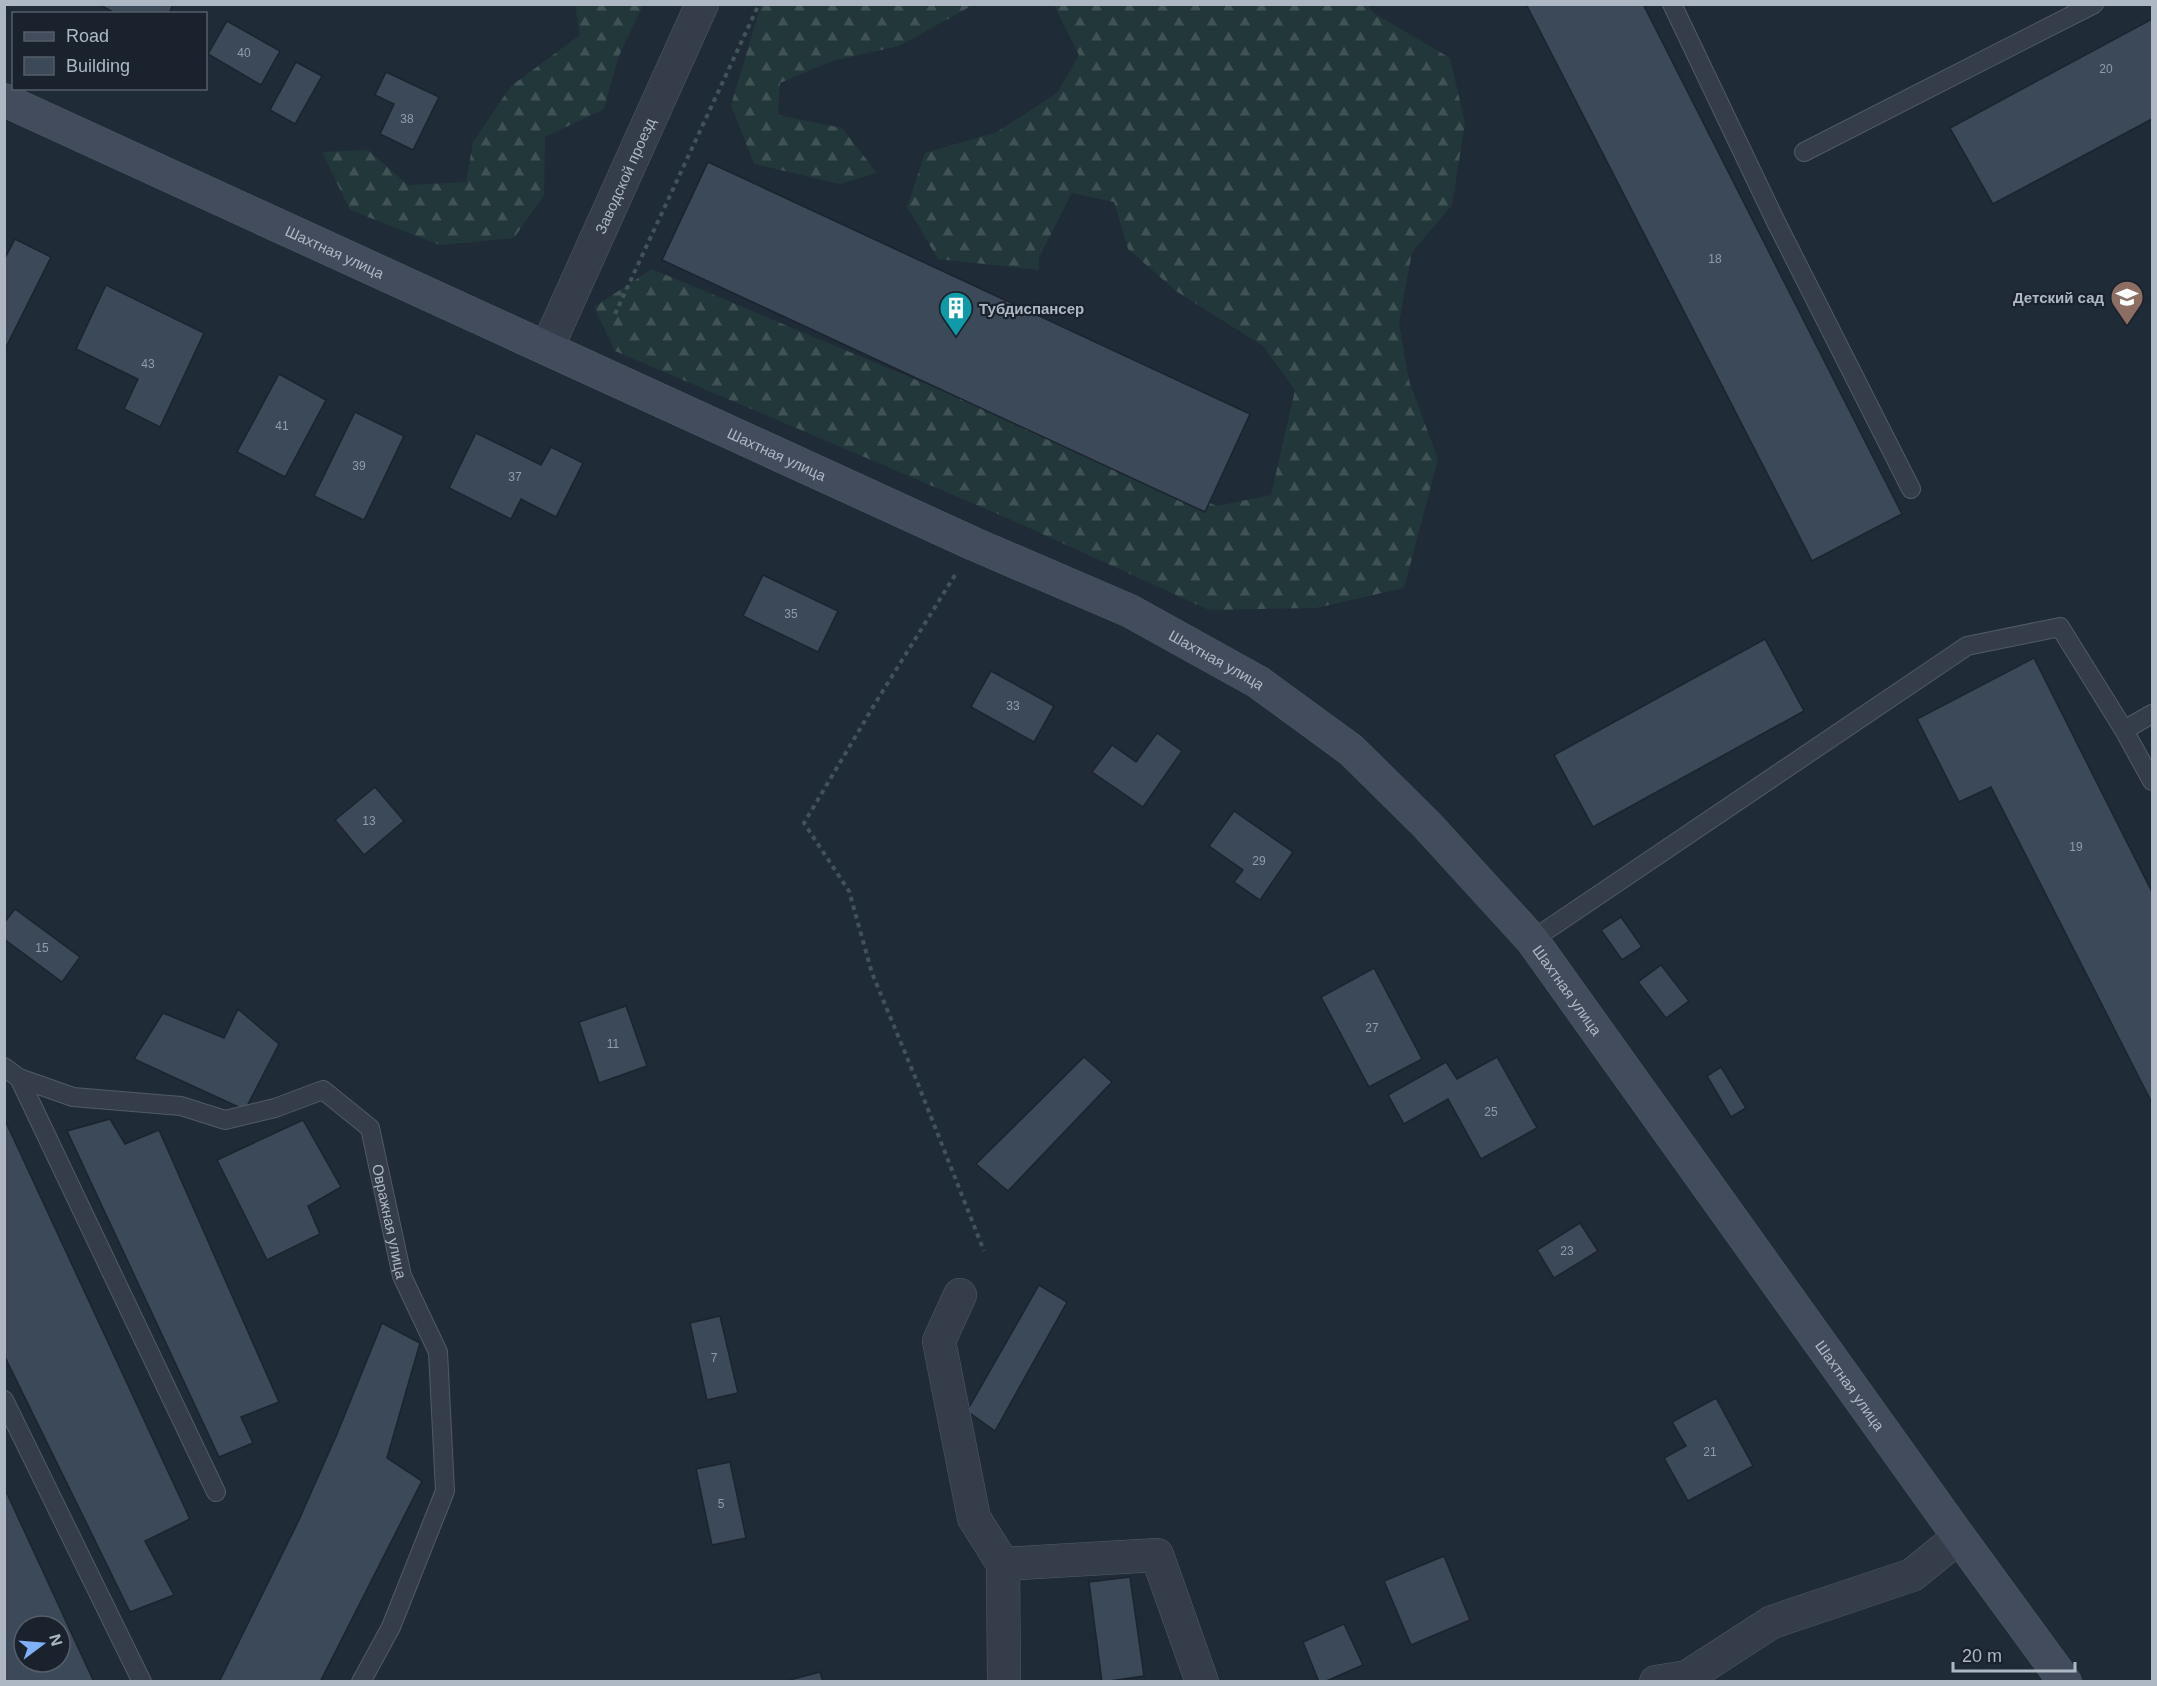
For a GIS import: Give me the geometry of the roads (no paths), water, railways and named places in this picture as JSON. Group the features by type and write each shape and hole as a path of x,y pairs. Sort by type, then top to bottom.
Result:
{"main road":[{"name":"Шахтная улица","path":"4,100 974,544 1130,611 1258,682 1351,750 1427,825 1532,940 2065,1682"}],"street":[{"name":"Заводской проезд","path":"547,348 702,4"},
{"path":"960,1295 939,1341 974,1518 1003,1564 1004,1682"},
{"path":"1656,1682 1687,1677 1772,1622 1912,1575 1959,1537"},
{"path":"1003,1564 1157,1555 1202,1682"}],"lane":[{"path":"1672,4 1780,230 1911,489"},
{"path":"1804,152 2094,4"},
{"path":"1532,940 1967,646 2060,627 2124,730 2152,781"},
{"path":"2124,730 2152,714"},
{"path":"12,1072 216,1492"},
{"name":"Овражная улица","path":"12,1072 73,1096 181,1106 225,1120 275,1108 323,1089 370,1128 402,1276 438,1352 445,1491 391,1627 361,1682"},
{"path":"4,1400 142,1682"}],"place":[{"name":"Детский сад","path":"2127,326"},
{"name":"Тубдиспансер","path":"956,337"}]}
